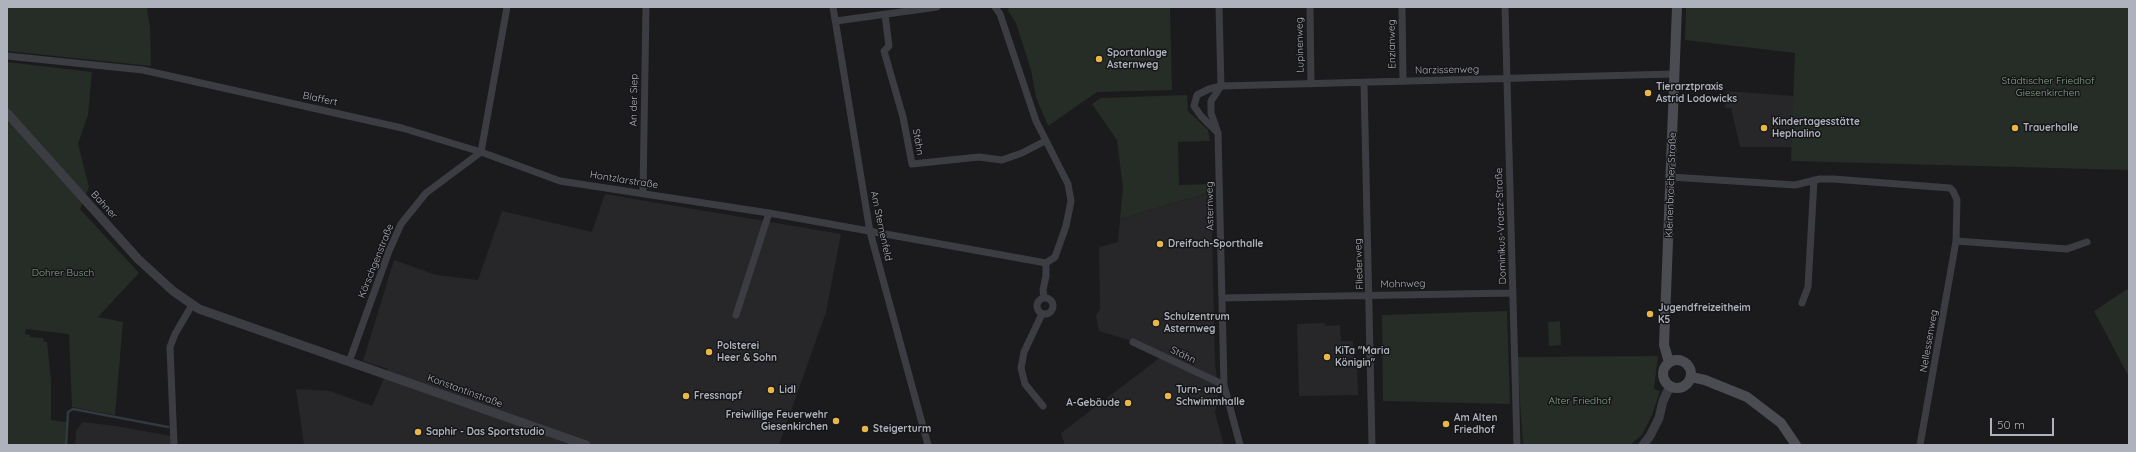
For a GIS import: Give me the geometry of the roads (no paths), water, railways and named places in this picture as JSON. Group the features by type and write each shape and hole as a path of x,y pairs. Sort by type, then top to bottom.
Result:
{"main road":[{"name":"Kleinenbroicher Straße","path":"1670,362 1664,345 1677,7"},
{"path":"1677,360 1685,362 1690,369 1691,377 1684,386 1677,388 1670,386 1663,375 1664,368 1670,362 1677,360"},
{"path":"1691,377 1705,380 1746,397 1781,424 1796,445"}],"street":[{"path":"480,152 507,7"},
{"name":"An der Siep","path":"643,193 646,7"},
{"name":"Am Sternenfeld","path":"833,7 870,232 928,445"},
{"path":"887,7 887,15"},
{"path":"836,22 937,7"},
{"path":"870,232 1046,263 1055,257 1066,226 1071,201 1068,184 1045,141 1028,99 1000,14 995,7"},
{"path":"1218,133 1201,116 1194,106 1197,95 1208,89 1221,86 1219,7"},
{"name":"Lupinenweg","path":"1310,7 1311,84"},
{"name":"Enzianweg","path":"1402,7 1403,81"},
{"name":"Dominikus-Vraetz-Straße","path":"1505,7 1517,445"},
{"name":"Stähn","path":"887,15 889,46 884,50 903,117 912,164 980,157 1002,160 1022,153 1045,141"},
{"name":"Blaffert","path":"7,56 144,71 402,128 480,152"},
{"name":"Narzissenweg","path":"1221,86 1674,74"},
{"name":"Fliederweg","path":"1364,83 1370,295 1368,302 1372,445"},
{"name":"Asternweg","path":"1221,86 1211,101 1211,113 1218,133 1224,385 1240,445"},
{"name":"Bahner","path":"7,113 138,259 151,272 192,305 246,327 336,358"},
{"name":"Hontzlarstraße","path":"480,152 560,181 769,212 870,232"},
{"name":"Körschgenstraße","path":"349,362 389,251 401,224 426,193 480,152"},
{"name":"Nellessenweg","path":"1671,177 1795,184 1814,180 1833,179 1952,189 1957,200 1956,241 1920,445"},
{"path":"1802,303 1808,287 1814,180"},
{"path":"736,315 769,212"},
{"path":"1956,241 2067,249 2088,242"},
{"path":"1044,298 1042,290 1046,276 1046,263"},
{"name":"Mohnweg","path":"1222,298 1513,293"},
{"path":"1044,298 1049,299 1054,307 1052,312 1042,314 1038,310 1037,305 1039,301 1044,298"},
{"path":"174,445 170,347 175,334 192,305"},
{"path":"1042,314 1024,352 1021,368 1025,384 1044,406"},
{"name":"Stähn","path":"1133,342 1224,385"},
{"name":"Konstantinstraße","path":"336,358 586,445"},
{"path":"1644,445 1659,418 1663,401 1670,386"}],"waterway":[{"path":"66,445 68,412 73,409 168,427"}],"place":[{"name":"Sportanlage Asternweg","path":"1099,59"},
{"name":"Tierarztpraxis Astrid Lodowicks","path":"1648,93"},
{"name":"Kindertagesstätte Hephalino","path":"1764,128"},
{"name":"Trauerhalle","path":"2015,128"},
{"name":"Dreifach-Sporthalle","path":"1160,244"},
{"name":"Jugendfreizeitheim K5","path":"1650,314"},
{"name":"Schulzentrum Asternweg","path":"1156,323"},
{"name":"Polsterei Heer & Sohn","path":"709,352"},
{"name":"KiTa \"Maria Königin\"","path":"1327,357"},
{"name":"Lidl","path":"771,390"},
{"name":"Fressnapf","path":"686,396"},
{"name":"Turn- und Schwimmhalle","path":"1168,396"},
{"name":"A-Gebäude","path":"1128,403"},
{"name":"Freiwillige Feuerwehr Giesenkirchen","path":"836,421"},
{"name":"Am Alten Friedhof","path":"1446,424"},
{"name":"Steigerturm","path":"865,429"},
{"name":"Saphir - Das Sportstudio","path":"418,432"}],"park label":[{"name":"Städtischer Friedhof Giesenkirchen","path":"2048,86"},
{"name":"Dohrer Busch","path":"63,273"},
{"name":"Alter Friedhof","path":"1580,401"}]}
